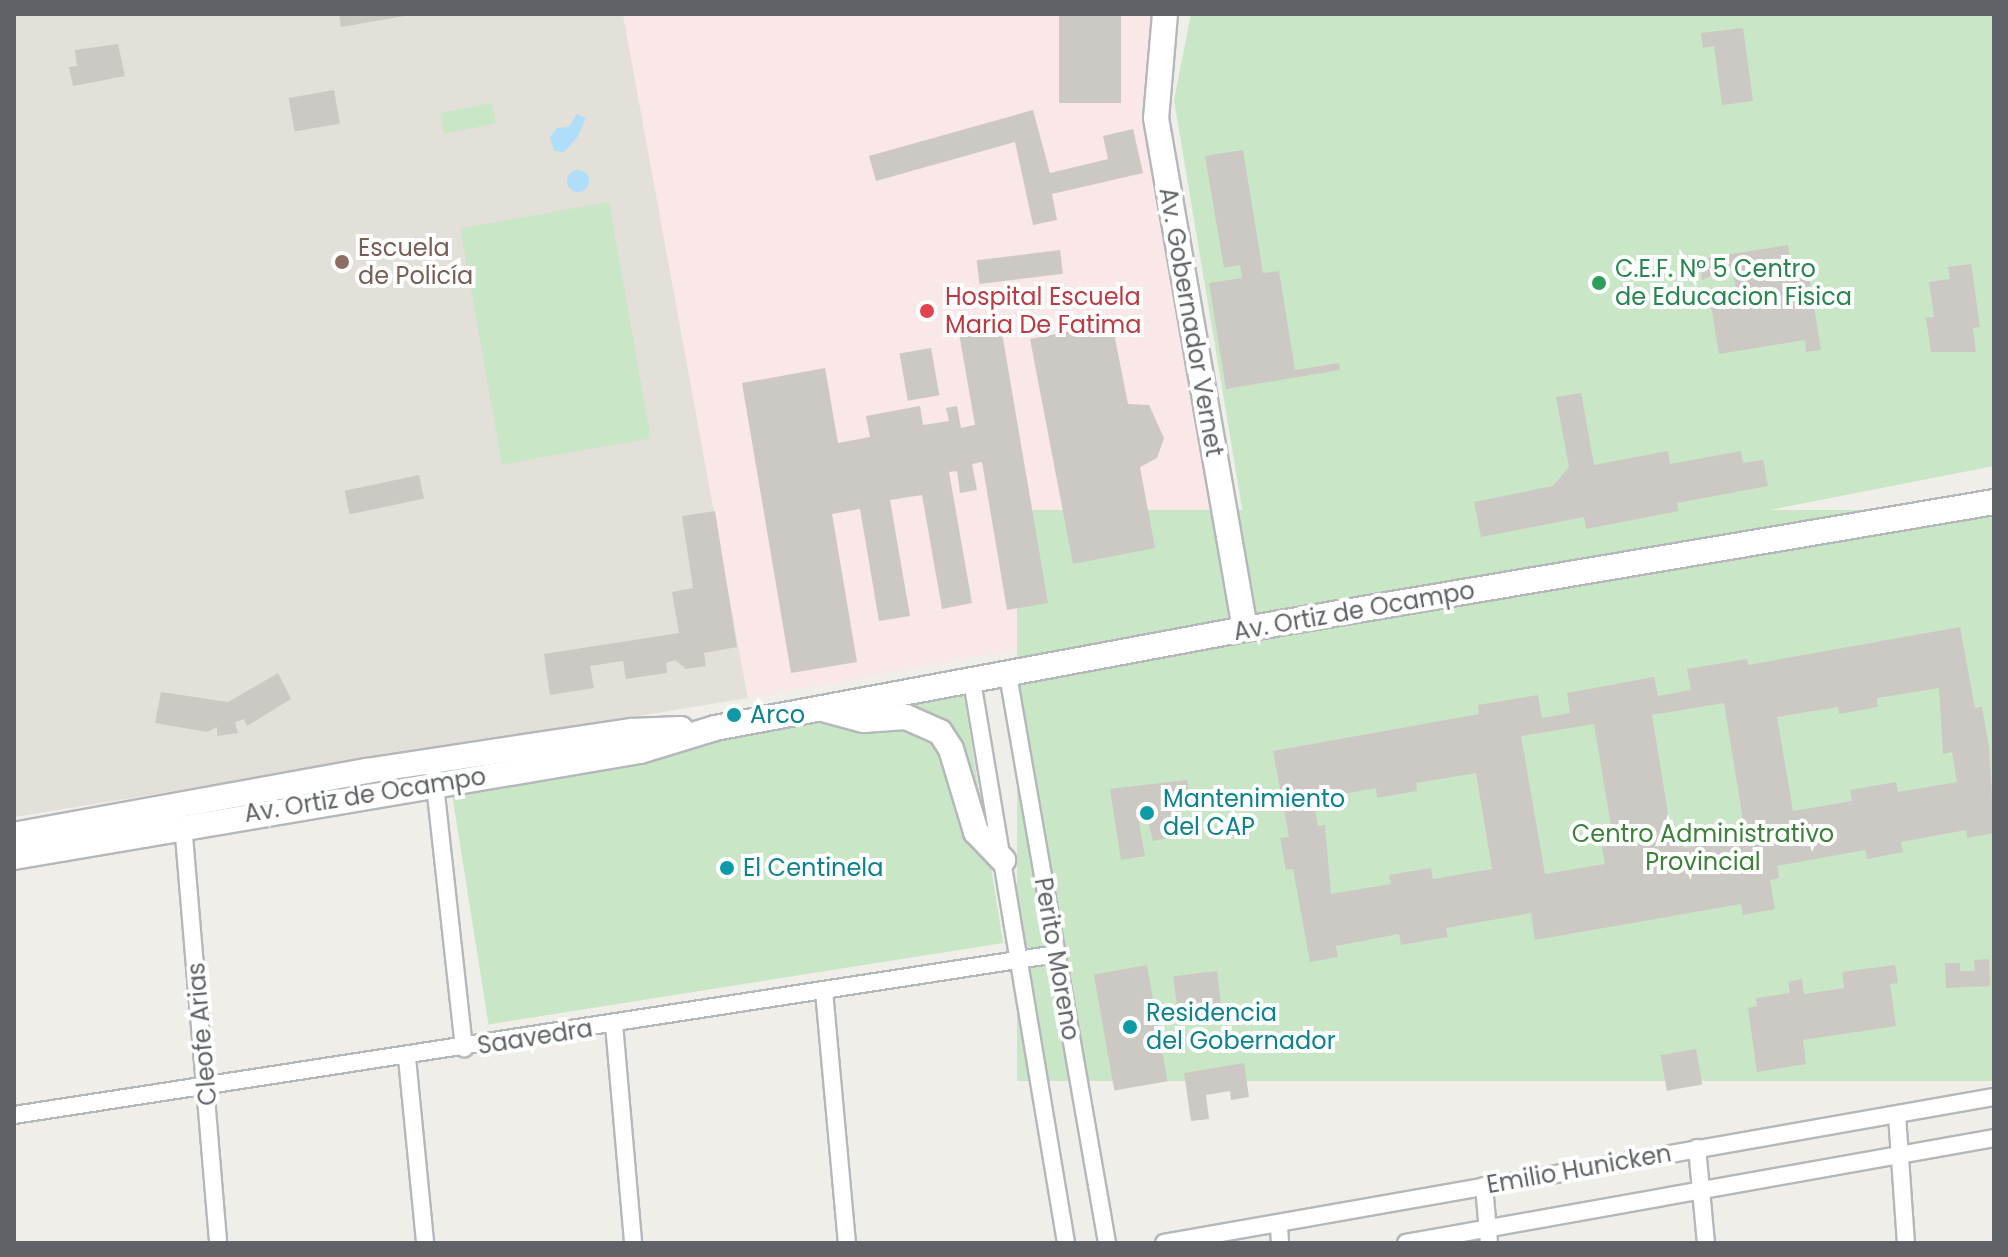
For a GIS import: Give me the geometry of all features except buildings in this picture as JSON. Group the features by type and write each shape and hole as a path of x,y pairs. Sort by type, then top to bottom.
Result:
{"main road":[{"name":"Av. Gobernador Vernet","path":"1165,14 1156,118 1245,629"},
{"name":"Av. Ortiz de Ocampo","path":"14,857 632,731 715,728 1245,629 1994,502"},
{"path":"820,709 864,720 906,717 940,732 951,749 976,832 1003,860"},
{"name":"Av. Ortiz de Ocampo","path":"14,835 434,773"}],"street":[{"name":"Perito Moreno","path":"1008,675 1107,1243"},
{"name":"Perito Moreno","path":"972,681 1066,1243"},
{"path":"434,773 464,1048"},
{"name":"Cleofe Arias","path":"183,824 218,1243"},
{"name":"Saavedra","path":"14,1115 407,1058 1056,954"},
{"path":"824,991 847,1243"},
{"path":"614,1024 633,1243"},
{"path":"407,1058 425,1243"},
{"name":"Emilio Hunicken","path":"1164,1243 1994,1097"},
{"path":"1897,1115 1906,1243"},
{"name":"Emilio Hunicken","path":"1406,1243 1488,1236 1701,1190 1994,1138"},
{"path":"1697,1148 1706,1243"},
{"path":"1484,1186 1488,1236"},
{"path":"1279,1225 1280,1243"}],"shaded area":[{"name":"Escuela de Policía","path":"14,14 623,14 748,698 14,817"},
{"name":"Hospital Escuela Maria De Fatima","path":"623,14 1155,14 1159,34 1141,111 1228,611 748,698"}],"green space":[{"name":"C.E.F. N° 5 Centro de Educacion Fisica","path":"1191,14 1992,14 1994,466 1259,610 1174,100"},
{"path":"492,103 496,124 444,134 440,113"},
{"path":"609,202 651,438 502,465 460,228"},
{"name":"Centro Administrativo Provincial","path":"1017,510 1994,510 1994,1081 1017,1081"},
{"name":"El Centinela","path":"964,696 1003,943 489,1024 449,778"}],"water":[{"path":"577,114 586,118 577,138 564,152 554,151 550,137 557,128 569,127"},
{"path":"574,170 582,170 589,181 582,192 574,192 567,185 567,177"}],"place":[{"name":"Escuela de Policía","path":"342,262"},
{"name":"C.E.F. N° 5 Centro de Educacion Fisica","path":"1599,283"},
{"name":"Hospital Escuela Maria De Fatima","path":"927,311"},
{"name":"Arco","path":"734,715"},
{"name":"Mantenimiento del CAP","path":"1147,813"},
{"name":"El Centinela","path":"727,868"},
{"name":"Residencia del Gobernador","path":"1130,1027"}]}
